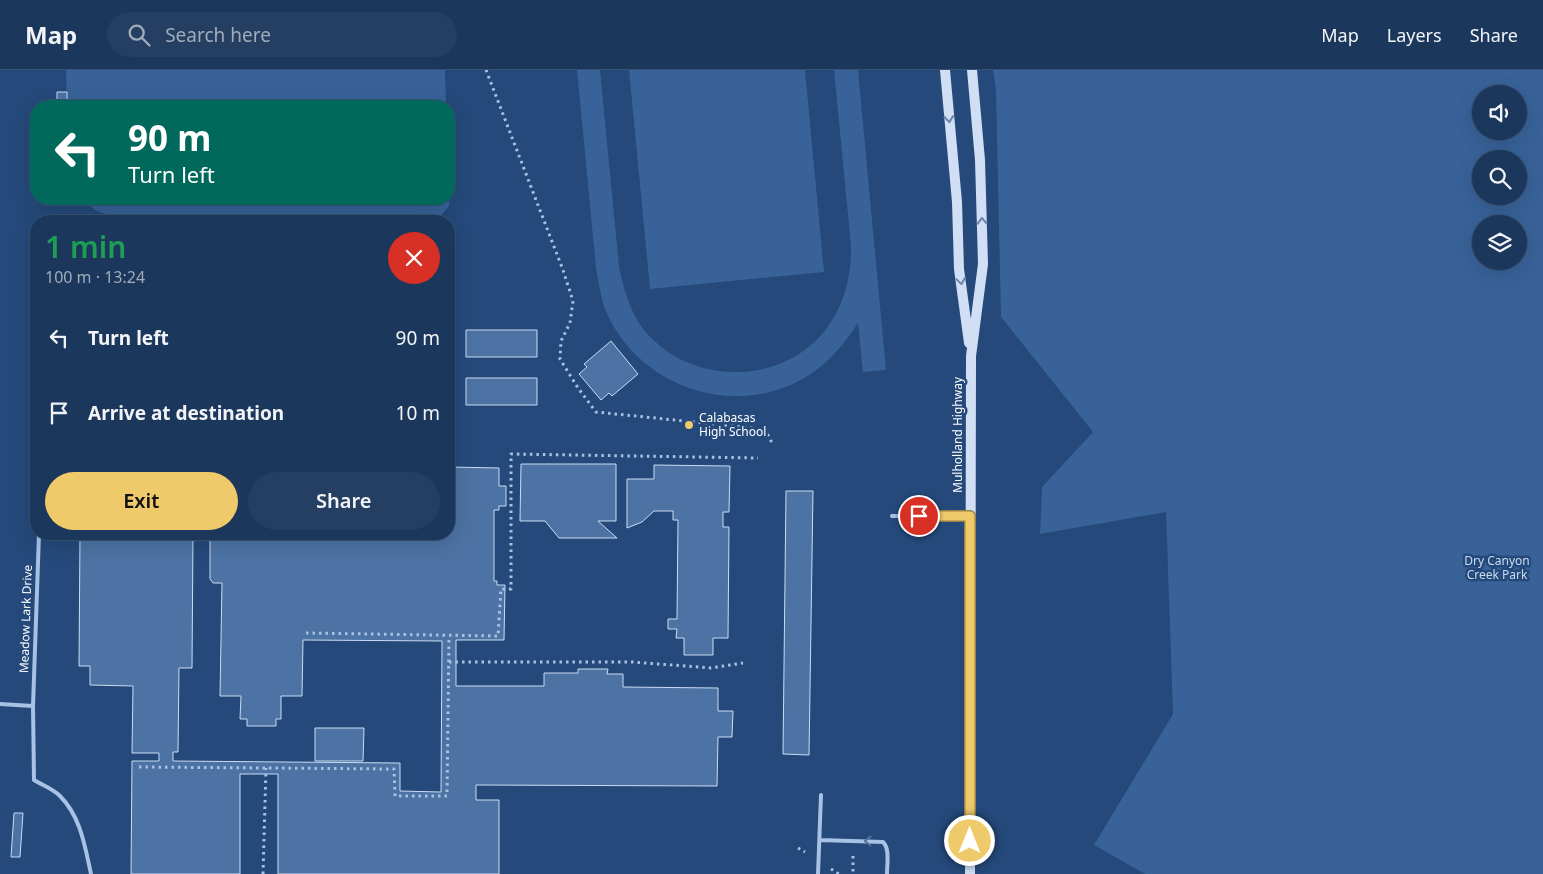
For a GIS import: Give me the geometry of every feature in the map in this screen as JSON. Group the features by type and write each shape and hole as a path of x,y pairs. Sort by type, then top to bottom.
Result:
{"main road":[{"name":"Mulholland Highway","path":"944,70 957,202 959,269 971,356"},
{"name":"Mulholland Highway","path":"970,874 971,356 983,264 980,160 972,70"}],"lane":[{"path":"892,516 970,516"},
{"name":"Meadow Lark Drive","path":"39,540 33,706 34,780 59,795 71,810 81,828 91,874"},
{"path":"0,704 33,706"},
{"path":"818,874 821,795"},
{"path":"820,840 883,842 886,845 887,851 887,874"}],"path":[{"path":"486,70 563,270 573,301 570,323 561,341 560,359 596,412 753,428 766,431 772,443"},
{"path":"306,634 498,636 501,589 511,589 511,454 758,458"},
{"path":"139,767 394,769 395,796 448,796 449,636"},
{"path":"449,662 632,662 710,668 743,663"},
{"path":"263,874 266,768"},
{"path":"852,856 852,874"}],"green space":[{"path":"66,70 445,70 446,100 67,100"},
{"path":"577,70 600,70 619,266 626,295 635,316 658,344 682,360 708,369 735,372 763,369 789,360 812,344 831,322 844,295 849,276 851,246 834,70 858,70 886,370 863,372 858,323 839,349 815,371 788,386 758,394 728,396 699,391 671,380 646,364 625,343 608,316 602,298 596,268"},
{"path":"629,70 805,70 824,272 650,289"},
{"name":"Dry Canyon Creek Park","path":"993,70 1543,70 1543,874 1145,874 1094,845 1173,714 1166,512 1040,534 1042,487 1093,432 1001,317 996,91"},
{"path":"90,205 449,205 442,215 108,215 95,210"}],"building":[{"path":"57,92 67,92 67,100 57,100"},
{"path":"466,330 537,330 537,357 466,357"},
{"path":"611,341 638,374 612,396 609,393 601,400 579,374 587,367 584,364"},
{"path":"466,378 537,378 537,405 466,405"},
{"path":"521,464 616,464 616,521 598,521 617,538 559,538 545,521 520,521"},
{"path":"654,465 730,466 729,512 723,512 723,527 729,527 728,638 713,638 713,655 684,655 684,638 676,638 677,629 668,629 668,619 677,619 678,520 673,520 673,511 654,511 642,522 627,528 627,479 654,479"},
{"path":"455,467 499,468 499,486 506,486 506,506 499,506 499,510 494,510 494,581 497,581 497,585 505,585 504,640 456,640 456,686 544,686 544,673 578,673 578,669 608,669 607,674 623,674 623,687 718,688 718,711 733,711 732,737 718,737 717,786 476,785 476,800 499,800 499,874 278,874 278,774 240,774 240,874 131,874 132,761 159,761 159,753 132,753 133,686 90,685 90,666 79,666 80,540 193,540 192,668 179,668 178,752 173,752 173,761 400,763 400,791 441,792 442,641 303,640 302,696 281,696 281,719 276,719 276,726 247,726 247,719 240,719 241,696 220,696 222,583 213,583 210,579 210,540 455,540"},
{"path":"786,491 813,491 809,755 783,754"},
{"path":"315,728 364,728 363,761 315,761"},
{"path":"14,813 23,813 20,857 11,857"}],"place":[{"name":"Calabasas High School","path":"689,425"}],"route":[{"path":"919,516 970,516 970,841"}]}
